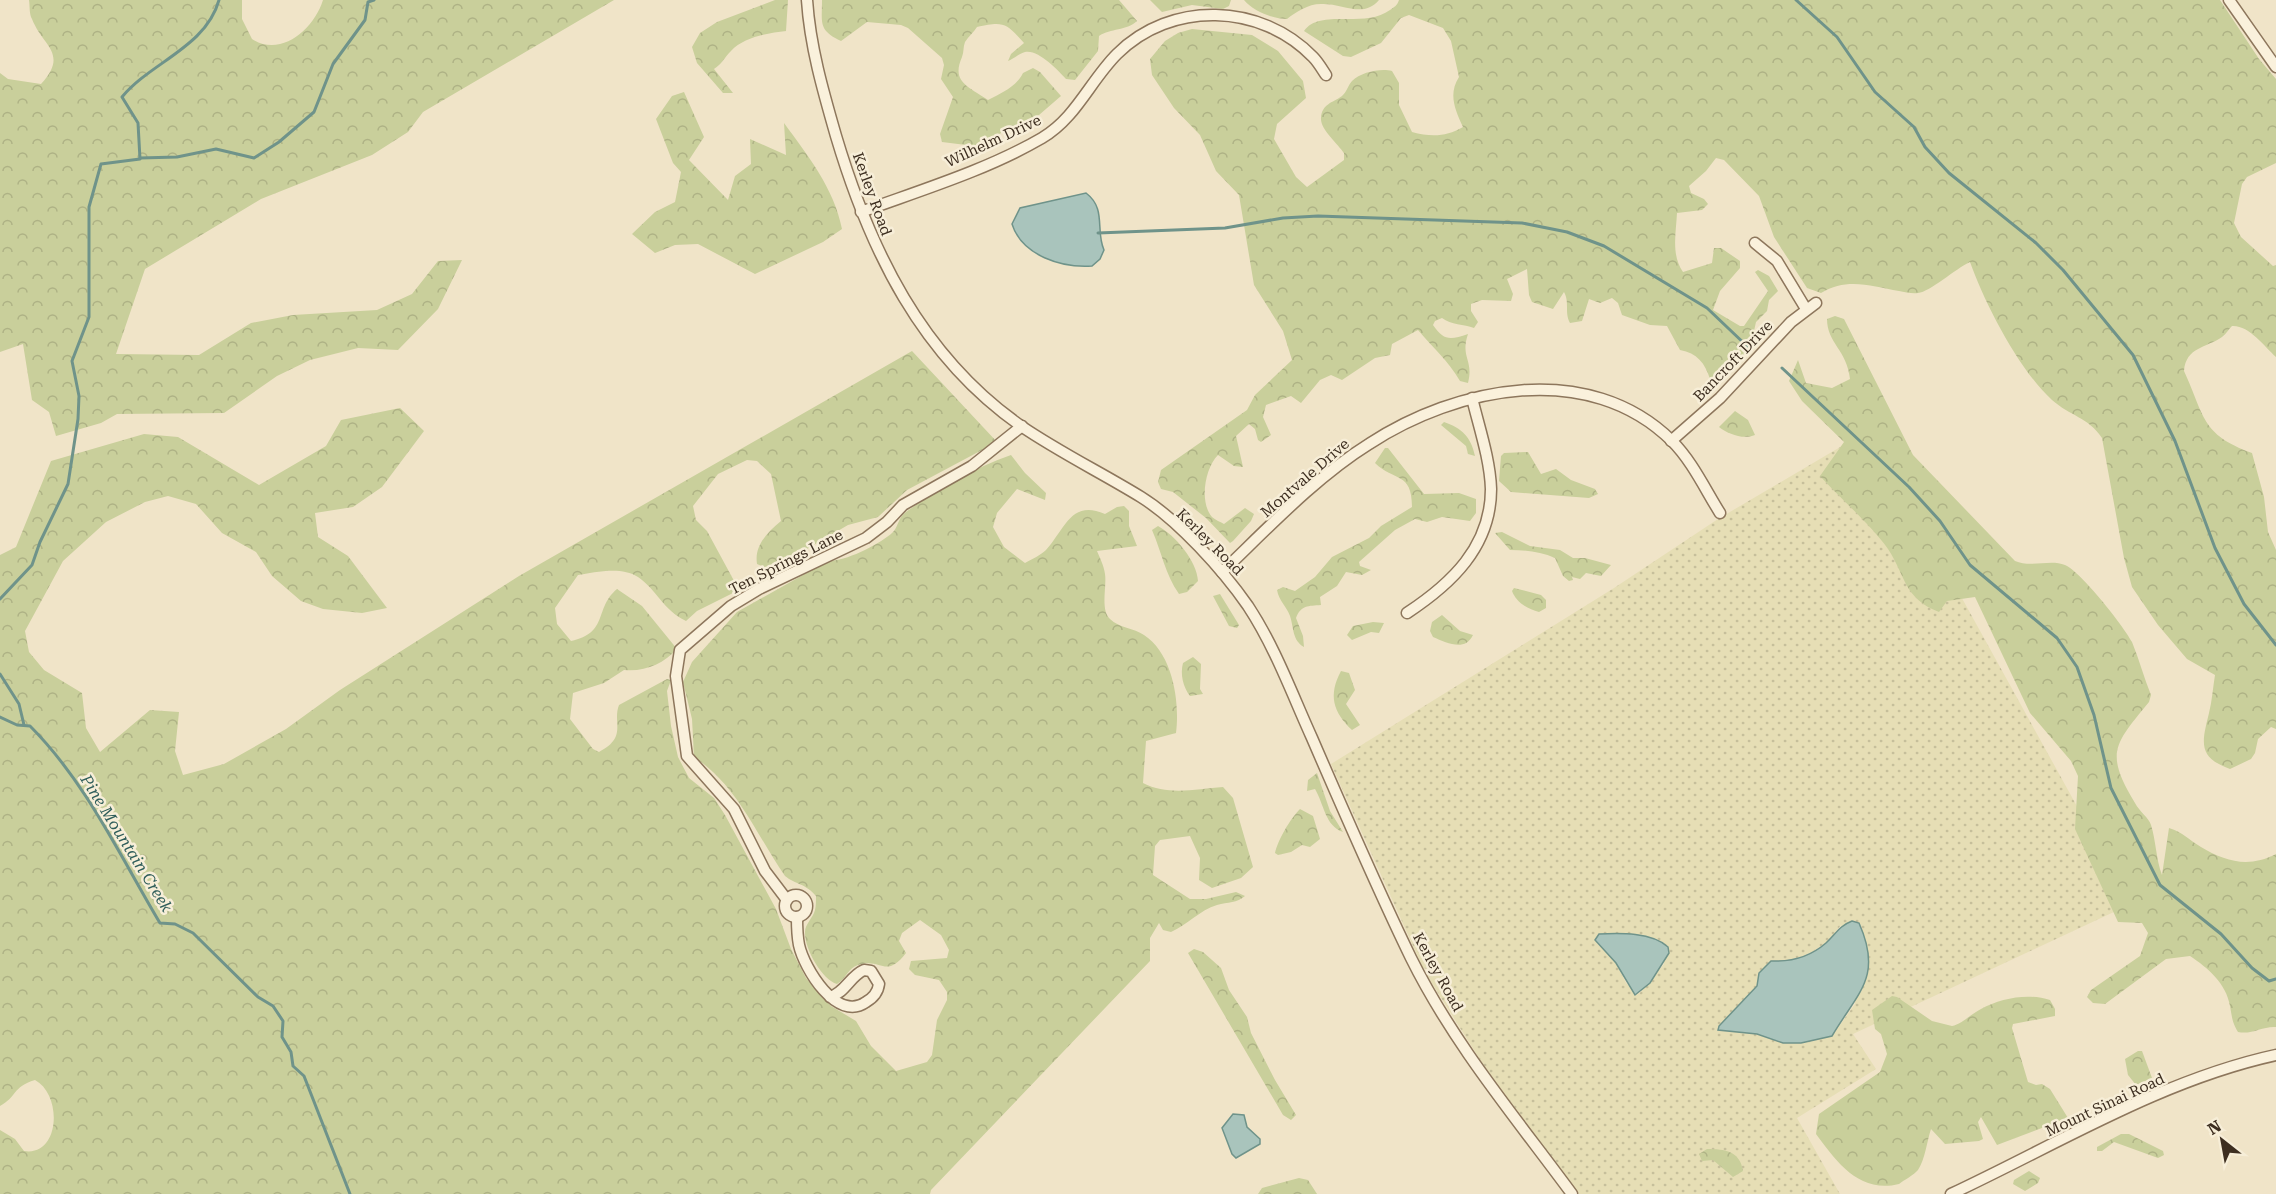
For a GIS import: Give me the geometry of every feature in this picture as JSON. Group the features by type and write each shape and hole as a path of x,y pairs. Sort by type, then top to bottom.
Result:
{"street":[{"name":"Kerley Road","path":"807,0 813,49 827,107 861,212 890,276 923,330 965,377 1022,426 1140,496 1181,531 1222,572 1250,610 1277,660 1382,896 1426,986 1474,1059 1572,1194"},
{"path":"2229,0 2276,67"},
{"name":"Wilhelm Drive","path":"861,212 980,166 1042,138 1071,114 1104,69 1125,47 1152,29 1178,19 1236,14 1255,20 1300,45 1315,59 1326,75"},
{"path":"1755,243 1777,261 1806,309"},
{"name":"Bancroft Drive","path":"1671,441 1719,398 1806,309 1816,303"},
{"name":"Montvale Drive","path":"1222,572 1330,472 1367,445 1413,419 1472,399 1534,389 1578,394 1616,405 1635,415 1671,441 1720,513"},
{"path":"1407,613 1432,597 1458,574 1483,527 1491,490 1472,399"},
{"name":"Ten Springs Lane","path":"787,900 765,871 734,809 687,756 676,676 680,650 731,606 759,589 866,538 887,522 903,505 972,466 1022,426"},
{"name":"Ten Springs Lane","path":"797,895 806,901 806,911 797,917 787,913 785,906 787,900 797,895"},
{"name":"Ten Springs Lane","path":"797,917 799,945 804,961 830,997"},
{"name":"Mount Sinai Road","path":"1951,1194 2160,1095 2244,1063 2276,1055"}],"shaded area":[{"path":"1869,430 2131,904 1853,1034 1876,1069 1797,1118 1840,1194 1579,1194 1484,1066 1426,974 1428,969 1423,968 1331,764 1614,588 1718,519","holes":["1841,925 1855,1004 1832,1036 1801,1043 1783,1043 1757,1034 1719,1026 1757,986 1760,973 1771,961 1788,962 1812,952 1827,942","1632,935 1663,942 1664,964 1639,994 1626,983 1616,963 1595,940"]}],"green space":[{"path":"29,0 242,0 242,19 252,39 263,44 274,45 295,38 304,30 319,11 323,0 614,0 423,112 408,132 372,155 261,199 145,269 116,354 199,355 251,323 293,315 377,310 412,294 438,261 462,260 438,309 398,350 358,348 310,360 277,376 224,413 117,414 101,423 56,436 49,412 32,400 23,344 0,352 0,73 8,79 41,84 53,65 51,50 31,17"},
{"path":"775,0 788,0 786,31 749,39 736,46 714,69 733,93 723,93 697,63 692,47 700,33 717,22"},
{"path":"822,0 1119,0 1137,21 1099,36 1098,51 1075,80 1066,79 1047,61 1030,52 1008,61 1011,54 1024,43 1018,36 1004,25 993,24 977,27 965,42 959,65 960,78 963,83 988,100 1008,89 1023,73 1033,68 1040,72 1061,96 1039,115 974,146 942,142 940,134 953,97 941,79 944,65 942,58 908,28 901,25 867,22 841,41 828,33 823,25"},
{"path":"1150,0 1231,0 1229,6 1223,9 1192,5 1162,12"},
{"path":"1244,0 1379,0 1373,6 1359,9 1329,4 1311,5 1287,19 1264,14"},
{"path":"1399,0 2220,0 2259,59 2276,79 2276,163 2247,177 2242,184 2234,223 2241,237 2273,266 2276,265 2276,357 2250,332 2232,326 2222,337 2193,353 2184,371 2201,412 2213,431 2235,446 2252,453 2264,497 2268,532 2276,550 2276,729 2271,727 2258,739 2251,759 2230,769 2219,764 2207,754 2204,740 2215,675 2187,659 2158,625 2132,587 2124,558 2102,438 2091,425 2052,400 2027,372 2004,336 1984,297 1970,262 1929,289 1918,293 1859,284 1840,285 1821,293 1807,288 1774,237 1759,196 1724,160 1716,158 1706,171 1689,186 1691,193 1704,199 1708,204 1702,210 1677,213 1675,244 1679,265 1683,272 1712,263 1714,248 1721,248 1740,261 1740,268 1720,291 1713,310 1740,326 1744,326 1768,291 1755,272 1758,270 1769,276 1778,291 1769,300 1767,311 1756,322 1752,340 1742,359 1700,398 1698,394 1710,379 1708,373 1696,356 1680,350 1667,326 1650,325 1622,315 1618,303 1612,298 1600,303 1589,299 1582,321 1570,323 1564,292 1553,309 1532,302 1529,295 1527,269 1507,279 1513,294 1511,301 1482,300 1471,304 1471,311 1478,322 1474,328 1442,318 1435,321 1433,325 1448,338 1468,334 1465,348 1469,369 1468,383 1460,381 1418,330 1392,344 1390,355 1375,358 1342,380 1331,375 1320,380 1301,403 1291,396 1266,405 1263,417 1271,435 1261,442 1258,440 1255,429 1249,424 1236,436 1243,467 1234,466 1218,455 1207,476 1206,503 1213,518 1224,524 1245,508 1254,514 1251,521 1230,543 1206,518 1173,492 1161,489 1158,482 1161,470 1247,410 1255,395 1292,360 1283,331 1254,285 1239,195 1216,171 1200,135 1174,108 1152,75 1150,59 1165,41 1178,33 1192,29 1252,35 1278,51 1303,81 1306,98 1277,124 1274,139 1296,177 1307,187 1344,160 1344,153 1326,132 1321,122 1323,110 1344,94 1352,81 1366,73 1392,71 1399,83 1399,105 1412,132 1438,135 1451,133 1463,127 1453,96 1459,77 1451,41 1443,28 1409,15 1401,18 1381,43 1351,57 1343,56 1304,31 1311,24 1321,21 1368,18 1379,15 1394,7"},
{"path":"684,92 704,137 689,160 728,200 735,176 751,164 750,139 786,155 784,123 811,160 826,186 842,229 823,242 755,274 698,244 675,245 655,253 632,234 655,212 675,202 681,172 673,163 656,119 672,96"},
{"path":"1835,316 1844,319 1913,455 2015,561 2027,564 2059,563 2072,570 2101,600 2132,642 2151,695 2149,702 2121,739 2117,760 2125,786 2151,825 2162,875 2169,828 2210,852 2229,859 2247,862 2276,854 2276,1027 2238,1032 2232,1019 2225,990 2210,971 2190,956 2166,959 2105,1004 2093,1003 2087,997 2091,990 2140,956 2148,933 2142,923 2118,922 2075,829 2078,776 2071,761 2030,713 1975,597 1947,601 1939,612 1918,600 1882,540 1820,476 1844,442 1802,401 1789,381 1798,360 1806,383 1832,388 1850,379 1845,361 1828,327 1827,319"},
{"path":"912,351 997,442 907,490 878,517 848,525 771,570 757,564 757,557 763,540 781,521 771,474 757,461 747,460 718,474 693,506 696,520 707,531 739,590 697,611 686,621 671,611 638,577 624,572 600,571 578,575 555,608 557,624 571,641 591,632 600,619 605,604 617,589 642,606 677,649 666,659 653,666 639,670 624,670 604,683 573,693 570,719 593,749 599,752 613,741 616,735 619,705 667,679 671,680 667,691 671,726 678,757 689,778 714,798 725,815 776,909 791,949 806,978 831,1006 856,1021 871,1046 896,1071 927,1062 932,1055 937,1020 947,1000 947,992 939,980 915,975 909,969 911,961 947,958 949,950 941,935 920,920 902,933 899,941 906,953 899,961 888,967 866,963 858,965 837,984 831,981 815,962 805,939 805,929 815,910 816,896 785,876 734,796 709,768 694,757 692,719 683,682 692,662 737,612 828,561 852,556 885,539 893,532 903,514 918,503 997,460 1011,455 1025,473 1046,493 1045,500 1017,489 997,513 993,527 1004,547 1025,563 1046,550 1076,513 1093,510 1105,514 1124,506 1129,511 1129,526 1137,546 1097,551 1105,574 1105,610 1114,622 1144,635 1154,643 1168,666 1177,707 1176,733 1146,741 1143,783 1172,791 1223,787 1233,798 1253,867 1241,878 1212,888 1199,880 1200,858 1190,836 1160,840 1155,846 1153,875 1190,899 1206,899 1236,892 1245,896 1236,901 1211,907 1171,932 1163,930 1159,923 1150,938 1150,961 931,1190 930,1194 0,1194 0,1130 15,1139 24,1151 36,1150 45,1145 54,1123 50,1098 35,1080 22,1086 0,1106 0,555 16,547 51,461 144,434 178,437 259,485 326,446 341,420 400,408 424,431 382,487 353,507 315,513 318,537 348,556 387,608 362,613 323,609 301,601 272,576 256,552 222,533 196,504 168,496 145,502 106,522 63,561 25,631 29,652 44,670 82,693 86,728 100,752 150,710 179,712 175,751 183,775 224,764 286,729 340,690 519,576"},
{"path":"1735,411 1748,420 1755,435 1736,436 1719,427"},
{"path":"1444,422 1465,434 1475,456 1468,454 1466,446 1441,425"},
{"path":"1385,448 1388,448 1424,494 1459,493 1476,499 1476,513 1470,521 1442,517 1427,522 1415,519 1395,530 1359,562 1360,566 1371,570 1362,575 1346,572 1337,586 1320,597 1321,605 1309,606 1300,611 1296,618 1303,636 1304,647 1295,637 1290,616 1277,590 1283,587 1295,591 1315,577 1332,557 1369,538 1381,526 1412,507 1409,488 1405,482 1375,463"},
{"path":"1528,452 1541,474 1556,469 1571,480 1595,489 1598,494 1589,498 1511,492 1499,481 1501,456 1504,453"},
{"path":"1158,526 1178,542 1194,565 1198,581 1187,592 1179,594 1170,579 1152,530"},
{"path":"1502,532 1530,546 1560,550 1573,558 1585,558 1611,565 1601,576 1586,573 1580,579 1572,577 1573,580 1569,581 1563,576 1555,558 1522,550 1510,550 1495,533"},
{"path":"1514,588 1541,595 1546,600 1546,608 1539,612 1526,607 1514,595 1512,591"},
{"path":"1220,594 1239,625 1237,628 1229,626 1213,596"},
{"path":"1442,615 1460,631 1473,635 1470,640 1461,645 1455,645 1433,637 1430,631 1432,622"},
{"path":"1373,622 1384,623 1379,633 1371,632 1352,640 1347,635 1353,626"},
{"path":"1193,657 1201,664 1200,689 1203,694 1190,696 1183,680 1182,667 1183,663"},
{"path":"1341,671 1349,673 1355,690 1346,704 1360,725 1352,730 1340,717 1334,703 1335,688"},
{"path":"1317,773 1330,811 1343,832 1332,825 1315,789 1307,791 1308,780"},
{"path":"1300,809 1313,816 1320,839 1310,847 1302,845 1291,852 1278,855 1275,853 1282,836"},
{"path":"1194,949 1203,952 1221,968 1229,990 1247,1017 1251,1033 1296,1115 1291,1120 1283,1115 1188,953"},
{"path":"1892,996 1897,997 1932,1021 1952,1026 1981,1009 2006,999 2033,997 2050,1000 2055,1009 2055,1016 2013,1024 2012,1028 2028,1082 2036,1085 2042,1084 2050,1089 2068,1118 1997,1145 1981,1117 1978,1122 1983,1139 1979,1141 1945,1144 1931,1129 1924,1156 1914,1174 1899,1184 1885,1186 1860,1180 1832,1155 1816,1134 1819,1114 1880,1072 1887,1054 1881,1034 1875,1029 1872,1010"},
{"path":"2142,1051 2152,1078 2136,1085 2128,1075 2125,1059"},
{"path":"2121,1134 2129,1134 2163,1151 2164,1155 2158,1158 2114,1142 2102,1151 2097,1151 2097,1147"},
{"path":"1707,1149 1731,1152 1739,1159 1743,1171 1733,1177 1713,1160 1702,1161 1699,1154"},
{"path":"2029,1171 2040,1178 2038,1183 2025,1191 2013,1184 2014,1180"},
{"path":"1299,1178 1308,1180 1317,1194 1258,1194 1262,1188"}],"water":[{"path":"1086,193 1099,213 1104,250 1100,259 1092,266 1068,265 1044,258 1024,244 1017,235 1012,224 1020,208"},
{"path":"1852,921 1859,923 1866,942 1869,957 1868,971 1858,995 1832,1036 1801,1043 1783,1043 1757,1034 1718,1030 1719,1026 1757,986 1759,973 1771,961 1807,955 1826,943"},
{"path":"1599,934 1645,936 1661,942 1668,947 1669,953 1650,983 1635,995 1616,963 1595,940"},
{"path":"1233,1114 1244,1115 1247,1127 1260,1139 1260,1144 1236,1158 1232,1154 1222,1128"}],"waterway":[{"path":"0,599 32,565 40,542 68,484 78,419 79,396 72,361 89,317 89,207 101,164 140,159 138,123 122,97 190,42 212,16 219,0"},
{"path":"140,158 177,157 216,149 254,158 279,142 314,112 333,64 365,20 368,2 374,0"},
{"path":"1796,0 1837,37 1875,92 1914,127 1925,147 1949,173 2036,243 2063,270 2133,355 2175,441 2215,548 2244,604 2276,645"},
{"path":"1098,233 1225,228 1283,218 1318,216 1522,223 1567,232 1604,246 1707,308 1749,348"},
{"path":"1782,368 1909,487 1940,521 1970,565 2057,638 2077,667 2094,715 2111,788 2160,885 2221,934 2252,968 2269,981 2276,979"},
{"path":"0,674 19,704 24,725"},
{"name":"Pine Mountain Creek","path":"0,717 17,725 30,726 68,771 101,820 160,923 175,924 193,933 258,997 273,1006 283,1021 282,1037 291,1052 293,1066 304,1076 350,1194"}]}
